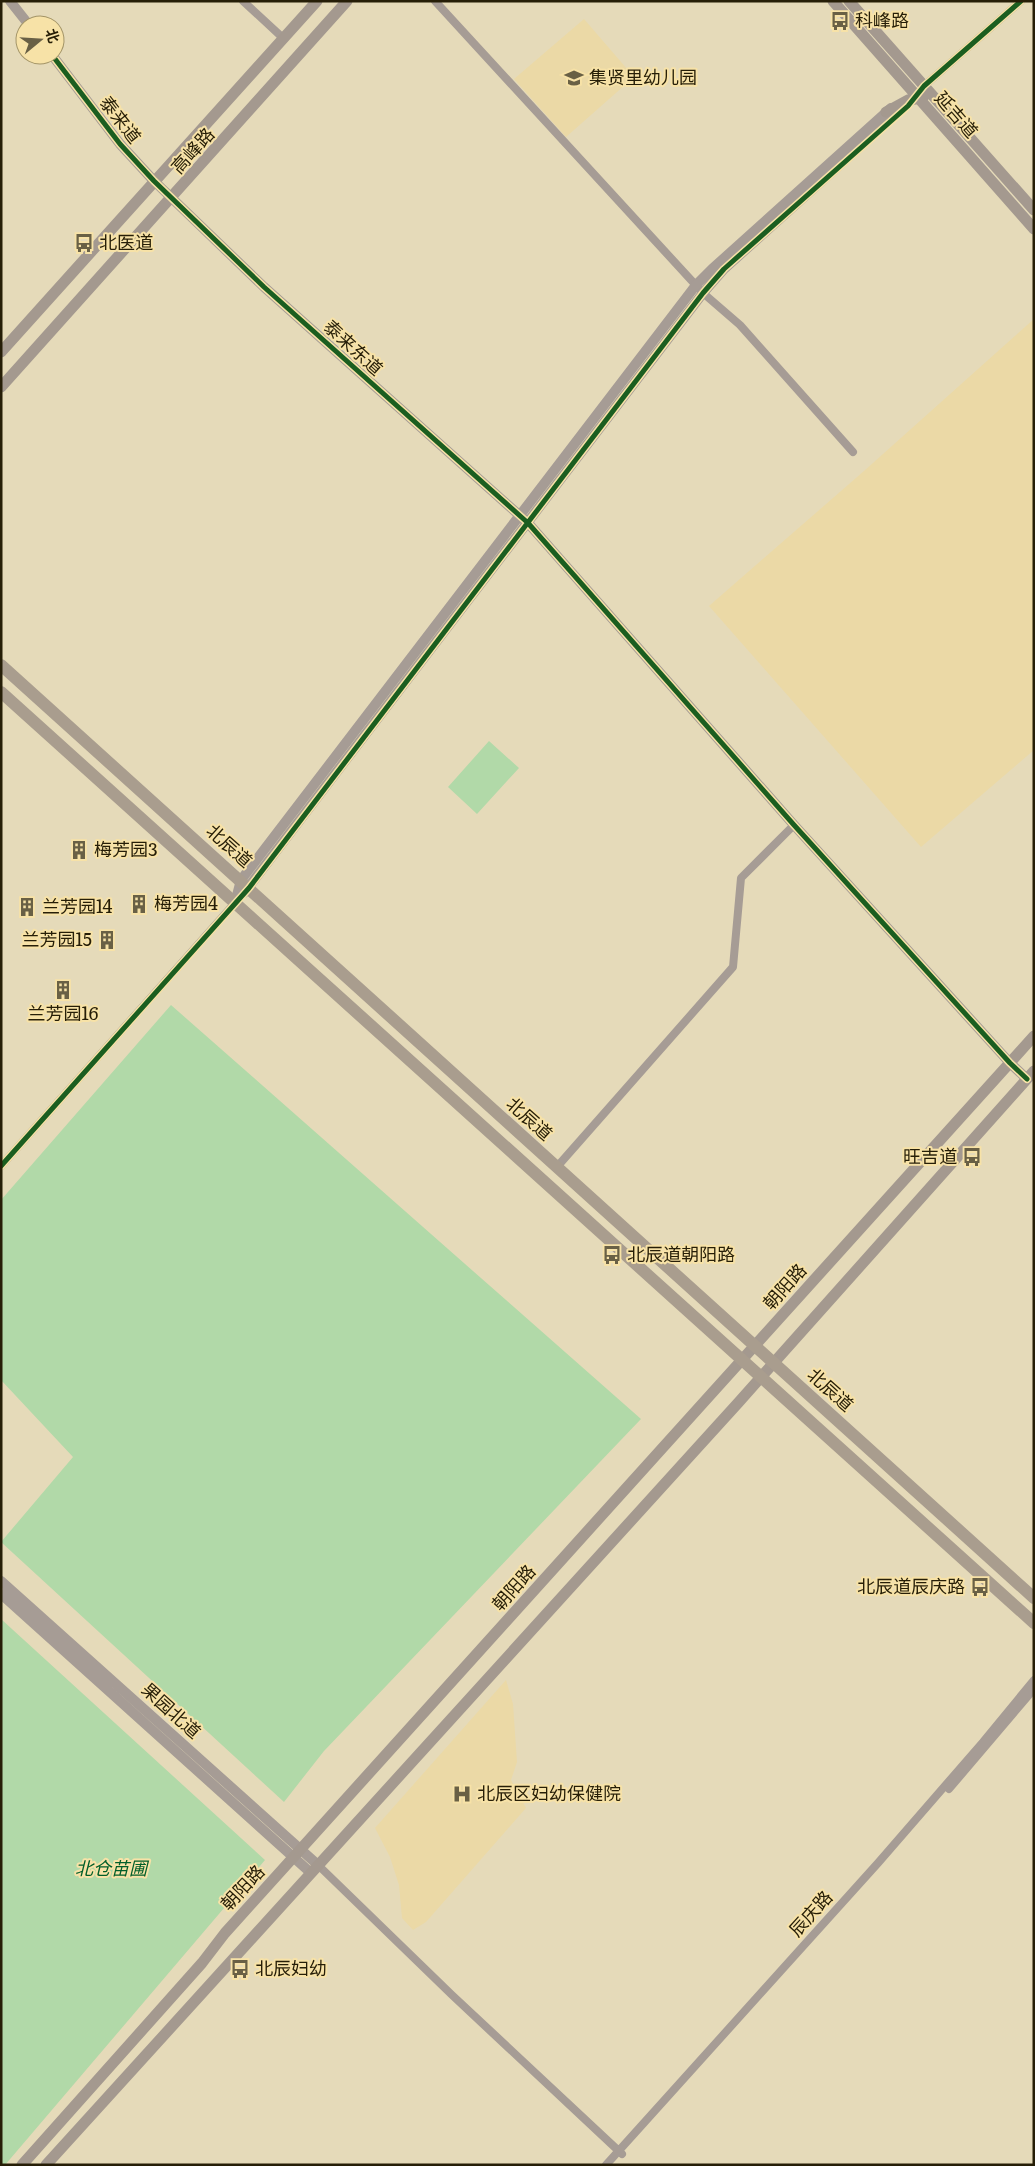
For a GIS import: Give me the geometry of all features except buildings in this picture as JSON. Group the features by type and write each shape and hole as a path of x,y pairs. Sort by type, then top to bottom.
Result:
{"main road":[{"name":"高峰路","path":"1,352 317,1"},
{"name":"高峰路","path":"1,387 347,1"},
{"name":"延吉道","path":"833,1 1034,230"},
{"name":"延吉道","path":"849,1 1034,210"},
{"path":"886,112 915,96 928,99 944,108"},
{"name":"北辰道","path":"1,665 1034,1598"},
{"name":"北辰道","path":"1,692 1034,1624"},
{"name":"朝阳路","path":"22,2165 202,1963 225,1933 756,1347 1034,1036"},
{"path":"46,2165 774,1363 1030,1075"}],"street":[{"path":"10,1 21,15"},
{"path":"243,1 283,38"},
{"path":"435,1 700,289 740,325 853,452"},
{"path":"700,289 924,86 1021,1"},
{"name":"泰来道","path":"60,65 120,144 170,197"},
{"path":"1,1166 235,903 245,884 700,289 712,268 886,112"},
{"name":"泰来东道","path":"170,197 264,287 525,519 794,825 1010,1062 1030,1075"},
{"path":"556,1168 733,967 741,878 794,825"},
{"name":"果园北道","path":"1,1581 298,1854"},
{"name":"果园北道","path":"1,1594 315,1869"},
{"name":"辰庆路","path":"612,2165 621,2152 878,1863 1034,1680"},
{"name":"辰庆路","path":"606,2165 621,2152 960,1776 1034,1688"},
{"path":"315,1869 621,2152"}],"shaded area":[{"name":"集贤里幼儿园","path":"584,19 634,77 566,137 514,79"},
{"path":"1034,319 1034,750 921,847 709,606"},
{"name":"北辰区妇幼保健院","path":"506,1680 513,1704 517,1762 511,1780 526,1808 426,1922 413,1930 402,1918 399,1885 390,1857 375,1828"}],"green space":[{"path":"489,741 519,768 477,814 448,787"},
{"path":"171,1005 641,1419 324,1751 284,1802 1,1542 73,1457 1,1380 1,1200"},
{"name":"北仓苗圃","path":"1,1619 265,1860 5,2165 1,2165"}],"cycle path":[{"path":"1,1166 249,888 703,293 724,269 908,106 924,86 1021,1"},
{"path":"60,65 120,144 154,181 264,287 528,523 794,825 1010,1063 1027,1079"}],"place":[{"name":"科峰路","path":"840,21"},
{"name":"集贤里幼儿园","path":"574,78"},
{"name":"北医道","path":"84,243"},
{"name":"梅芳园3","path":"79,850"},
{"name":"梅芳园4","path":"139,904"},
{"name":"兰芳园14","path":"27,907"},
{"name":"兰芳园15","path":"107,940"},
{"name":"兰芳园16","path":"63,990"},
{"name":"旺吉道","path":"972,1157"},
{"name":"北辰道朝阳路","path":"612,1255"},
{"name":"北辰道辰庆路","path":"980,1587"},
{"name":"北辰区妇幼保健院","path":"462,1794"},
{"name":"北辰妇幼","path":"240,1969"}]}
